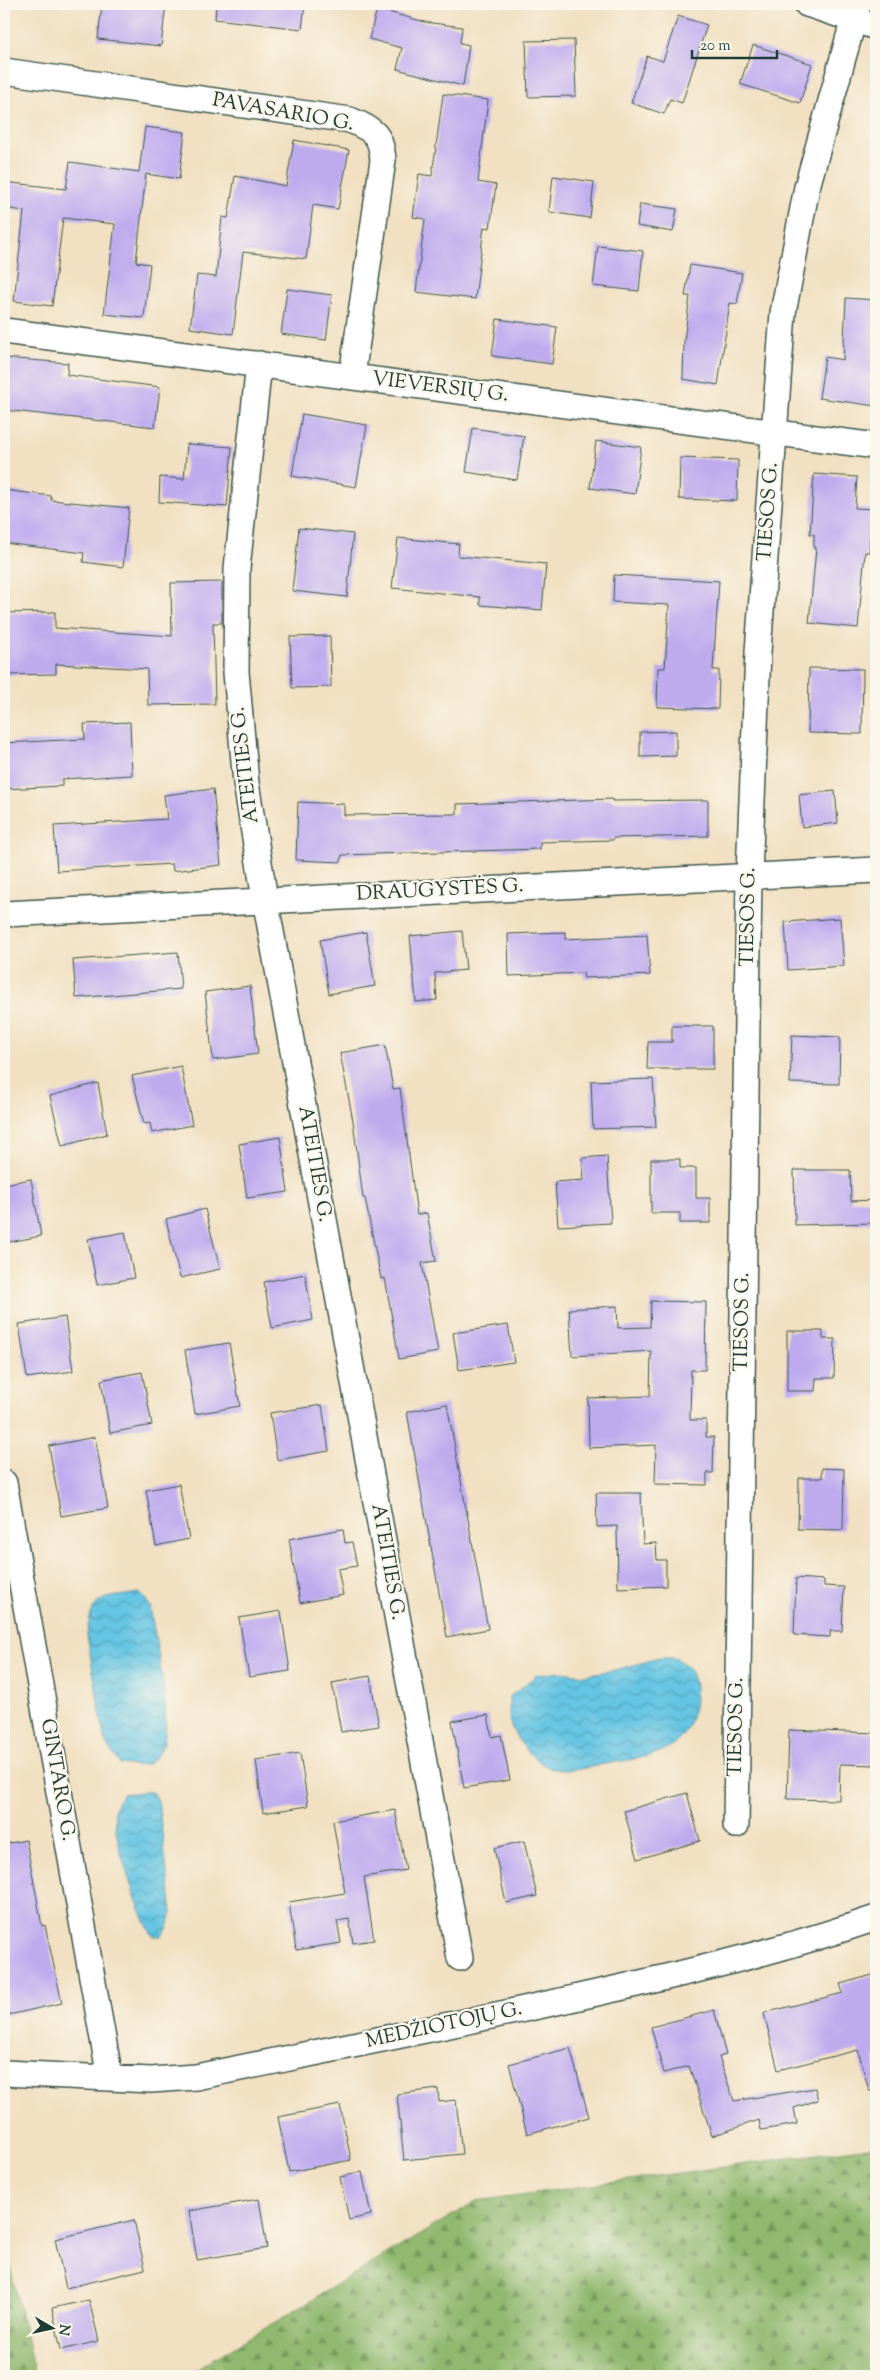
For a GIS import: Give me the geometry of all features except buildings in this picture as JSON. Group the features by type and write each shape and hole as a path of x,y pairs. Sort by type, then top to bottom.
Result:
{"street":[{"path":"807,4 863,16"},
{"name":"TIESOS G.","path":"736,1824 749,875 758,652 784,313 807,187 863,16"},
{"name":"PAVASARIO G.","path":"4,71 350,120 374,131 382,145 383,160 352,376"},
{"name":"VIEVERSIŲ G.","path":"4,331 775,431 876,446"},
{"name":"ATEITIES G.","path":"259,364 237,568 236,672 246,782 265,899 460,1958"},
{"name":"DRAUGYSTĖS G.","path":"4,914 265,899 876,870"},
{"name":"GINTARO G.","path":"4,1483 110,2078"},
{"name":"MEDŽIOTOJŲ G.","path":"4,2073 151,2080 196,2077 500,2015 680,1974 837,1932 876,1918"}],"green space":[{"path":"876,2146 876,2376 185,2376 476,2201"},
{"path":"4,2240 35,2376 4,2376"}],"water":[{"path":"139,1593 150,1606 165,1699 166,1719 165,1735 160,1751 147,1764 135,1766 120,1764 105,1742 87,1635 92,1612 101,1600"},
{"path":"659,1658 675,1658 687,1666 693,1676 695,1702 687,1727 680,1738 658,1753 582,1769 561,1770 541,1763 516,1737 509,1720 509,1697 537,1675 561,1672 584,1675 615,1670"},
{"path":"152,1792 158,1800 172,1912 168,1928 162,1936 153,1936 140,1910 127,1873 117,1835 116,1804 123,1794"}]}
